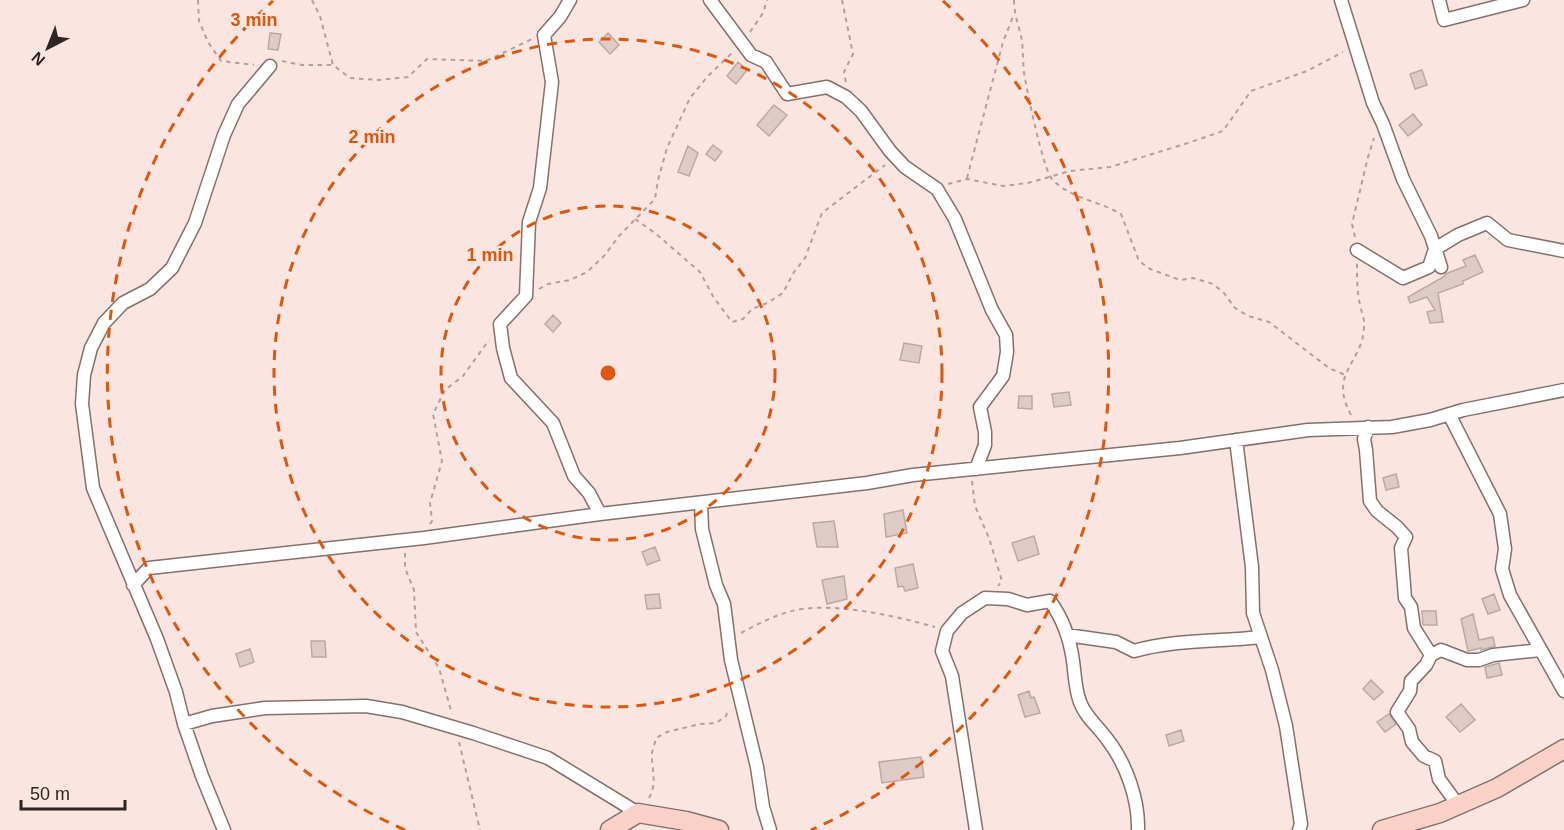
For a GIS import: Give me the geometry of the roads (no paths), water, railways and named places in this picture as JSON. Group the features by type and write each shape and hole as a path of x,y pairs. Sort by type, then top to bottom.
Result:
{"street":[{"path":"570,0 560,17 544,35 551,93 540,188 529,222 526,296 501,324 502,348 511,378 553,423 574,476 589,493 600,514"},
{"path":"710,0 752,55 766,62 787,94 827,87 850,100 905,167 937,189 955,219 992,310 1006,335 1007,352 1003,376 980,407 985,445 976,469"},
{"path":"1341,0 1373,103 1403,179 1431,236 1441,267"},
{"path":"1439,0 1444,20 1523,0"},
{"path":"224,830 216,814 184,724 176,692 157,639 93,488 82,404 84,375 91,348 104,323 123,303 150,289 172,268 195,223 224,135 238,104 270,66"},
{"path":"1357,250 1403,278 1429,267 1435,249 1458,235 1487,223 1508,240 1564,251"},
{"path":"133,585 149,567 424,538 1014,463 1180,448 1308,430 1392,427 1564,390"},
{"path":"1449,414 1500,514 1505,549 1502,569 1510,595 1564,691"},
{"path":"1363,427 1370,501 1377,511 1398,527 1406,537 1401,548 1405,598 1411,607 1414,628 1431,655"},
{"path":"1236,440 1252,567 1253,613 1286,726 1301,824 1299,830"},
{"path":"701,503 702,529 710,565 724,604 730,660 770,830"},
{"path":"976,830 969,773 955,705 952,676 942,651 947,631 962,613 985,598 1008,599 1027,605 1050,601 1061,617 1067,634 1075,687 1081,705 1095,728 1107,738 1120,760 1139,813 1138,830"},
{"path":"1067,634 1116,642 1134,651 1159,644 1183,641 1226,641 1261,637"},
{"path":"1458,805 1439,779 1435,761 1424,756 1412,742 1409,729 1396,712 1410,691 1411,681 1422,670 1431,655 1441,650 1467,660 1479,660 1493,655 1541,650"},
{"path":"184,724 212,716 265,708 319,705 366,706 402,712 548,758 638,813 686,821 720,830"},
{"path":"1382,830 1440,813 1497,788 1564,749"},
{"path":"610,830 638,813"}]}
